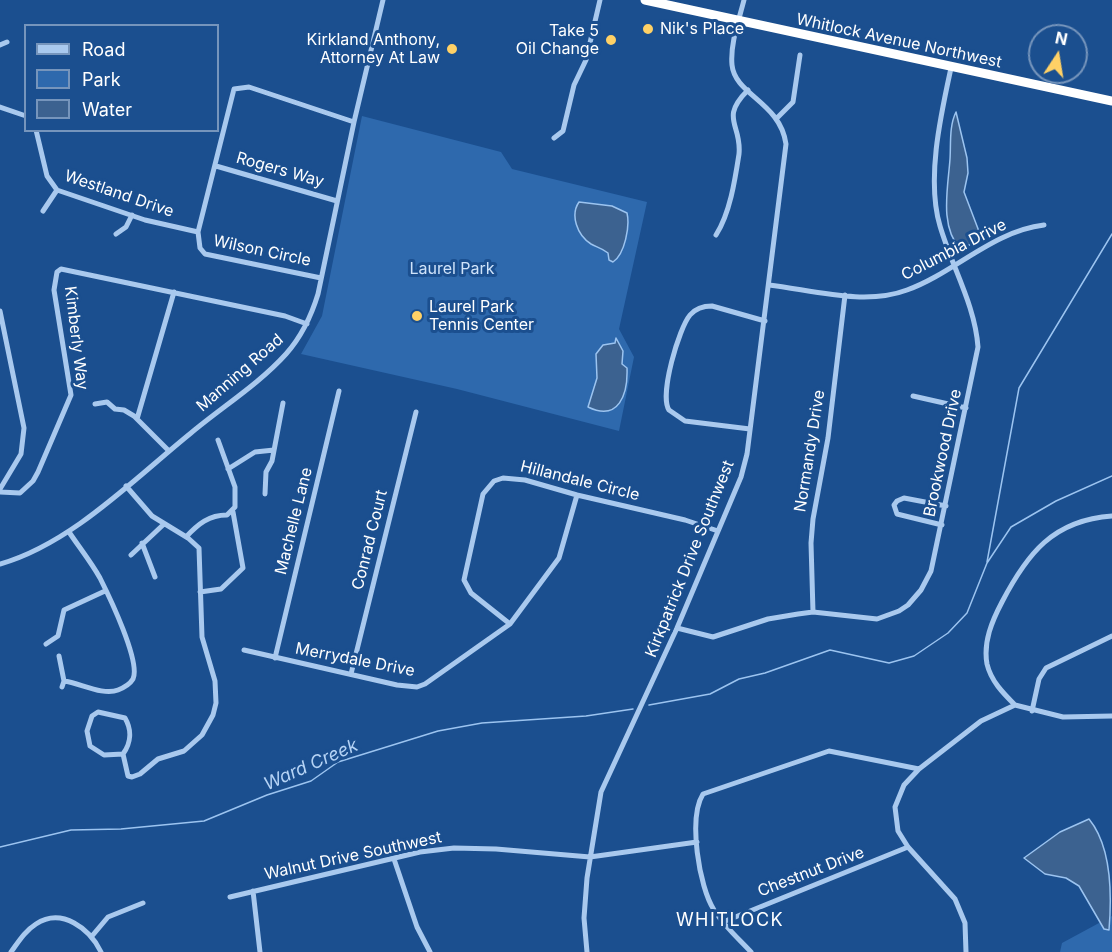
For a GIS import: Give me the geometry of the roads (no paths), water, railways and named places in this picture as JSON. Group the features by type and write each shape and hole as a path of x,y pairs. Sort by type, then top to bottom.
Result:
{"highway":[{"name":"Whitlock Avenue Northwest","path":"645,0 1112,101"}],"street":[{"name":"Manning Road","path":"0,564 36,552 69,532 280,360 307,324 321,278 383,0"},
{"path":"554,138 563,131 574,86 586,60 600,0"},
{"path":"744,0 732,65 736,78 777,117 793,102 800,55"},
{"path":"0,45 7,42"},
{"name":"Brookwood Drive","path":"677,628 713,637 768,619 813,612 867,619 899,611 921,590 931,571 978,347 976,322 939,226 934,183 951,68"},
{"name":"Wilson Circle","path":"321,278 205,254 200,248 198,232 234,88 249,87 354,122"},
{"path":"716,235 725,218 739,153 732,112 748,90"},
{"path":"0,108 24,115"},
{"name":"Kirkpatrick Drive Southwest","path":"587,952 584,918 590,857 601,792 677,628 741,477 770,285 786,153 785,136 777,117"},
{"name":"Westland Drive","path":"36,132 47,176 57,190 132,215 198,232"},
{"name":"Rogers Way","path":"216,166 337,201"},
{"path":"43,211 57,190"},
{"path":"116,234 126,227 132,215"},
{"name":"Columbia Drive","path":"770,285 845,295 883,296 905,291 1010,234 1044,225"},
{"name":"Kimberly Way","path":"0,311 24,428 21,454 0,490 20,494 33,481 71,395 54,290 57,272 61,269 81,272 174,292"},
{"path":"137,419 174,292 285,316 307,324"},
{"name":"Normandy Drive","path":"813,612 811,543 813,519 828,438 845,295"},
{"path":"750,429 677,418 666,406 664,393 682,333 693,312 704,306 712,306 765,321"},
{"name":"Machelle Lane","path":"275,658 339,391"},
{"path":"913,396 966,408"},
{"path":"95,404 107,402 115,410 129,412 169,451"},
{"path":"266,494 266,472 274,450 283,403"},
{"name":"Conrad Court","path":"351,674 416,412"},
{"path":"200,592 221,589 243,568 233,512 237,495 218,440"},
{"path":"228,469 255,452 274,450"},
{"name":"Hillandale Circle","path":"510,624 471,593 464,580 483,494 494,481 507,478 685,520 718,531"},
{"path":"123,753 104,755 92,749 87,731 92,716 98,712 125,718 130,731 128,744 123,753 128,776 136,777 158,759 184,751 207,726 216,703 215,681 202,637 199,548 147,512 126,486"},
{"name":"Merrydale Drive","path":"244,651 417,687 433,679 510,624 558,558 577,495"},
{"path":"942,525 897,514 894,505 904,498 946,506"},
{"path":"186,537 198,524 217,515 227,515 233,512"},
{"path":"1112,516 1074,525 1042,544 1023,565 996,614 988,635 987,663 993,681 1015,705 1032,711 1078,718 1112,716"},
{"path":"131,555 164,524"},
{"path":"59,656 63,684 81,683 97,690 116,691 133,678 134,670 123,633 105,591 69,532"},
{"path":"142,543 155,578"},
{"path":"46,644 58,636 64,610 105,591"},
{"path":"1032,711 1039,679 1046,668 1112,636"},
{"path":"966,952 965,923 955,899 908,848 898,831 895,807 904,785 919,769 981,721 1015,705"},
{"path":"751,952 723,922 708,897 697,842 697,810 705,792 823,752 834,751 919,769"},
{"name":"Walnut Drive Southwest","path":"230,897 420,852 454,848 590,857 697,842"},
{"name":"Chestnut Drive","path":"723,922 908,848"},
{"path":"394,859 417,927 430,952"},
{"path":"253,891 260,952"},
{"path":"92,936 108,917 143,903"},
{"path":"11,952 24,933 38,922 54,918 73,921 92,936 101,952"}],"water":[{"path":"956,112 967,158 968,173 964,192 980,234 974,242 961,250 950,230 946,207 951,129"},
{"path":"579,202 612,206 627,213 626,239 621,253 613,262 609,260 608,253 591,244 579,230 575,213"},
{"path":"616,338 623,351 622,364 627,368 626,387 620,403 607,411 599,411 588,407 597,378 596,354 603,345 615,343"},
{"path":"1089,819 1102,843 1109,872 1109,930 1104,929 1079,886 1066,878 1045,874 1024,858 1060,832"}],"waterway":[{"path":"987,562 1019,388 1112,234"},
{"name":"Ward Creek","path":"649,705 710,694 739,679 765,673 830,650 889,663 914,656 948,633 967,613 987,563 1011,527 1056,501 1112,476"},
{"name":"Ward Creek","path":"0,847 71,830 121,829 204,821 267,795 311,781 338,762 438,731 482,723 586,716 633,709"}],"place":[{"name":"Nik's Place","path":"648,29"},
{"name":"Take 5 Oil Change","path":"611,40"},
{"name":"Kirkland Anthony, Attorney At Law","path":"452,49"},
{"name":"Laurel Park Tennis Center","path":"417,316"}],"district":[{"name":"WHITLOCK","path":"730,921"}],"park label":[{"name":"Laurel Park","path":"452,269"}]}
